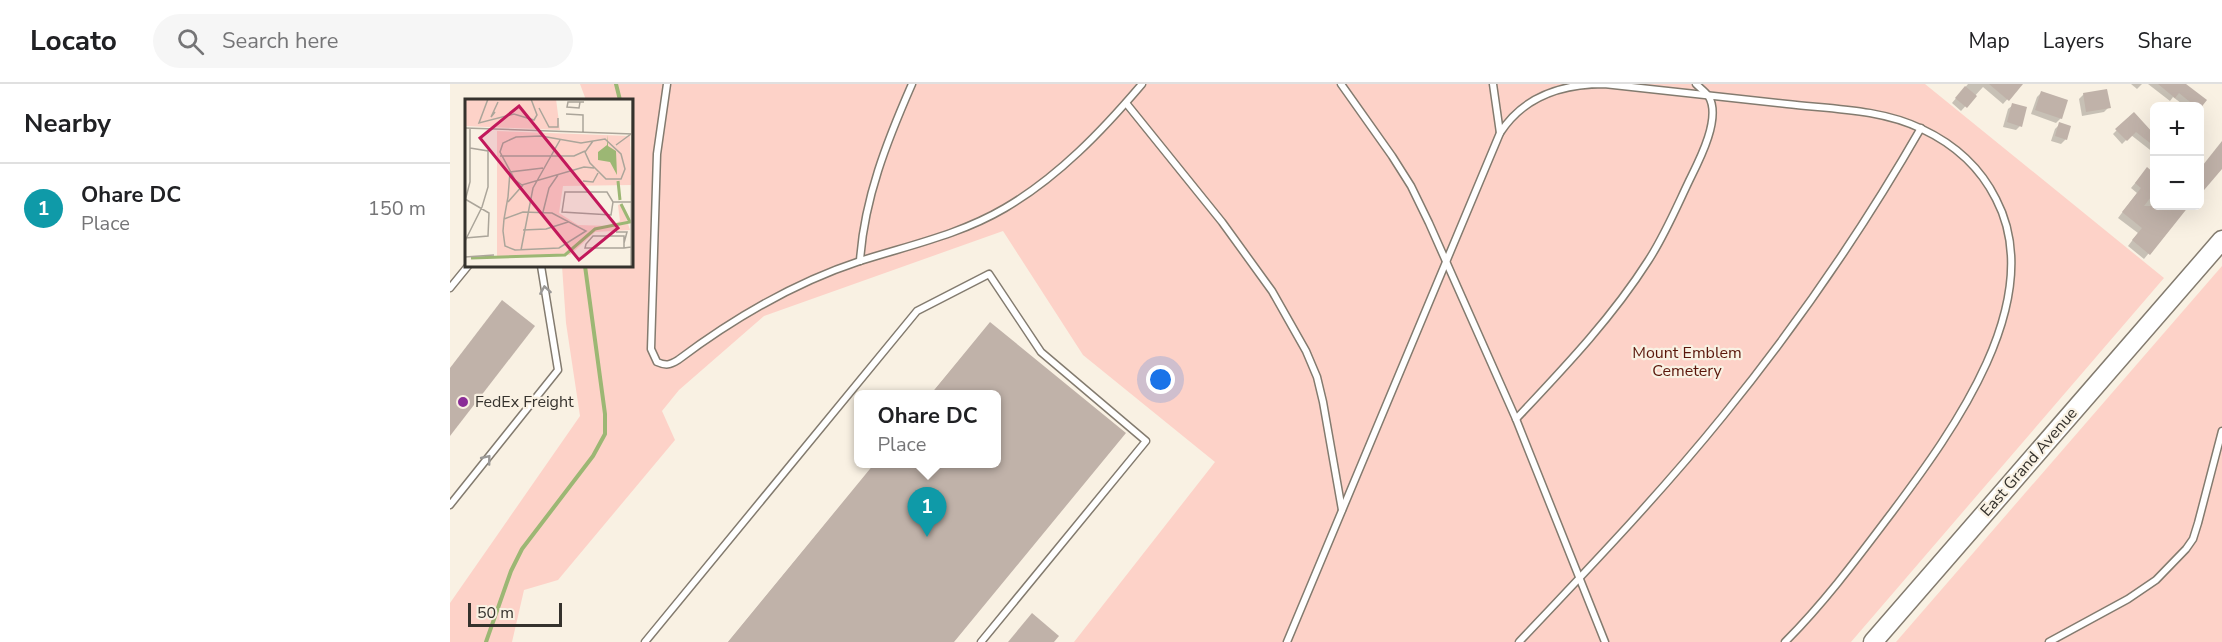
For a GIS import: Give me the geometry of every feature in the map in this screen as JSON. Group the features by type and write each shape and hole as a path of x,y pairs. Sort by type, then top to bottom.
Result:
{"main road":[{"name":"East Grand Avenue","path":"1873,642 2222,240"}],"lane":[{"path":"667,84 657,165 651,349 657,362 670,365 728,324 781,294 860,261 956,233 1005,208 1056,173 1142,84"},
{"path":"860,261 866,211 912,84"},
{"path":"1341,84 1411,186 1516,419 1605,642"},
{"path":"1493,84 1500,133"},
{"path":"1287,642 1500,133 1506,124 1528,104 1572,86 1604,84 1857,111 1921,128 1941,139 1965,157 1981,174 1999,203 2010,234 2012,280 1989,358 1969,400 1941,444 1865,548 1785,642"},
{"path":"1516,419 1604,321 1649,259 1695,169 1713,117 1708,95 1696,84"},
{"path":"1126,103 1222,222 1272,291 1296,331 1317,377 1342,510"},
{"path":"1519,642 1698,446 1782,339 1853,238 1921,128"},
{"path":"450,288 467,267"},
{"path":"450,505 558,370 541,267"},
{"path":"645,642 917,311 989,274 1041,352 1146,441 981,642"},
{"path":"2049,642 2128,599 2156,580 2186,549 2193,539 2198,523 2222,431"}],"green space":[{"name":"Mount Emblem Cemetery","path":"580,84 1925,84 2164,278 1851,642 1074,642 1215,462 1083,355 1003,231 764,316 679,390 662,411 675,440 558,580 524,590 512,642 450,642 450,603 580,416 566,323 562,267 633,267 633,99 586,99"},
{"path":"2222,266 2222,642 1896,642"}],"building":[{"path":"1989,84 2023,84 2009,101"},
{"path":"2158,84 2186,84 2207,100 2204,104 2190,102 2179,93 2175,98"},
{"path":"1965,86 1977,96 1967,108 1955,98"},
{"path":"2107,89 2111,108 2086,112 2083,93"},
{"path":"2041,91 2068,100 2062,119 2035,110"},
{"path":"2012,103 2027,107 2022,127 2007,122"},
{"path":"2134,112 2150,130 2150,143 2136,132 2127,141 2115,129"},
{"path":"2059,122 2071,126 2067,140 2055,136"},
{"path":"2222,141 2222,169 2204,190 2204,164"},
{"path":"2147,167 2150,170 2150,198 2144,206 2150,206 2150,210 2186,210 2150,255 2132,240 2142,228 2122,212 2141,188 2135,183"},
{"name":"FedEx Freight","path":"502,300 535,326 450,436 450,368"},
{"path":"990,322 1126,433 954,642 728,642 871,468 1001,468 1001,390 934,390"},
{"path":"1032,613 1059,636 1054,642 1008,642"}],"waterway":[{"path":"616,84 620,99"},
{"path":"486,642 511,571 522,549 593,456 605,434 605,414 585,267"}],"place":[{"name":"FedEx Freight","path":"463,402"},
{"name":"Ohare DC","path":"927,537"}]}
